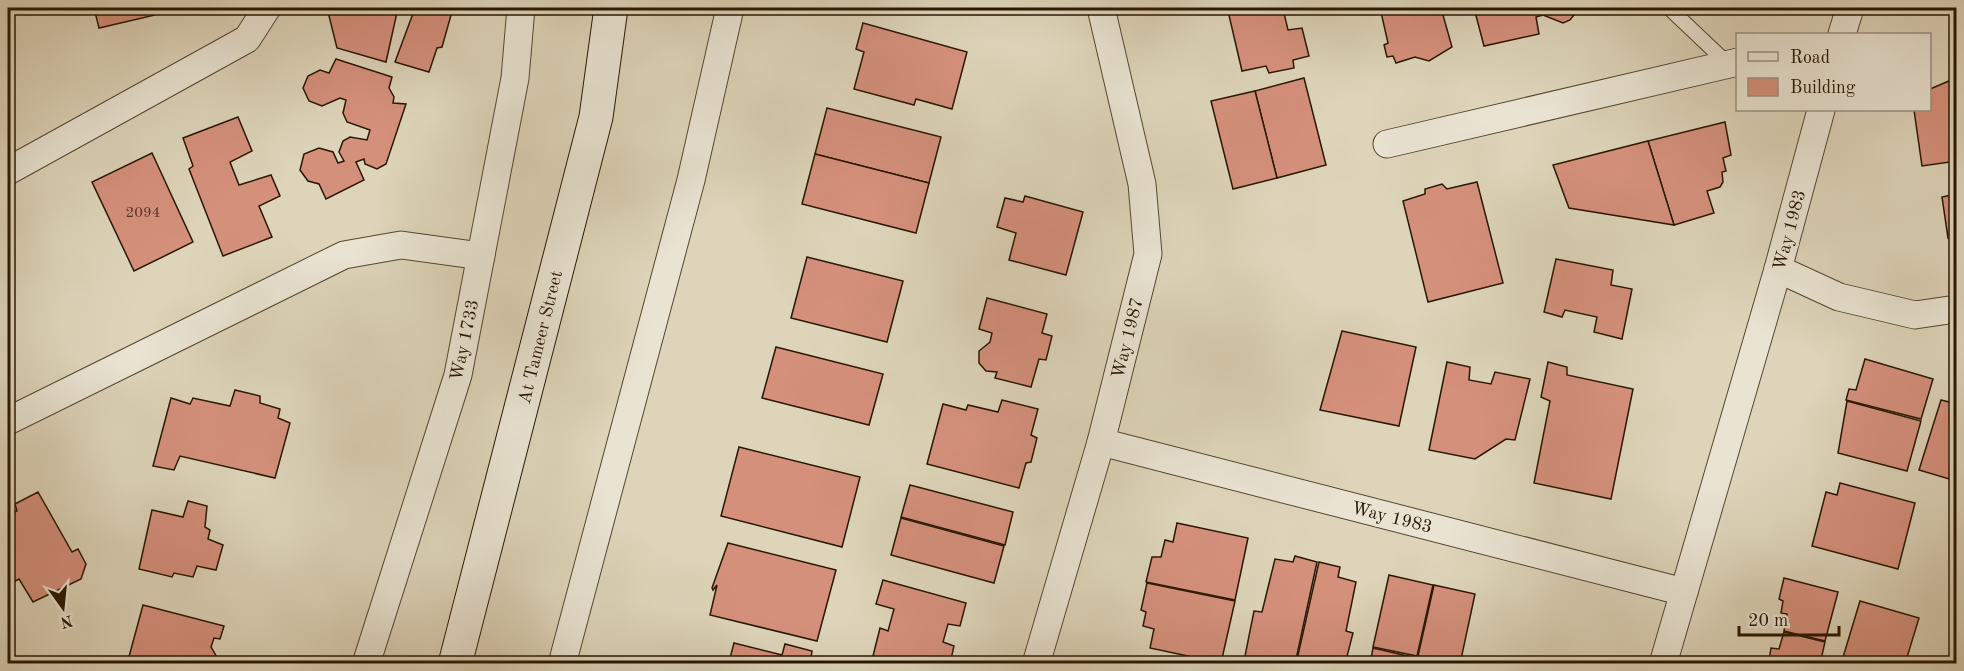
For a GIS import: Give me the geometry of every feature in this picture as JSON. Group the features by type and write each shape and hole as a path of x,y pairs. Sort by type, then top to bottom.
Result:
{"main road":[{"name":"At Tameer Street","path":"455,663 596,117 611,8"}],"street":[{"path":"8,171 247,39 267,8"},
{"name":"Way 1733","path":"366,663 458,375 515,78 521,8"},
{"path":"562,663 692,180 730,8"},
{"name":"Way 1987","path":"1036,663 1101,442 1148,254 1142,184 1101,8"},
{"path":"1842,33 1850,8"},
{"path":"1387,144 1733,63"},
{"name":"Way 1983","path":"1663,663 1779,268 1821,111"},
{"path":"8,422 344,255 401,245 481,256"},
{"path":"1779,268 1839,297 1915,315 1956,309"},
{"name":"Way 1983","path":"1101,442 1684,592"}],"lane":[{"path":"1669,8 1733,63"}],"building":[{"path":"94,8 154,8 155,15 99,28"},
{"path":"163,8 183,8 164,13"},
{"path":"327,8 398,8 386,62 337,48"},
{"path":"415,8 453,8 442,47 437,48 429,72 395,62"},
{"path":"1238,8 1298,8 1284,13 1288,30 1302,28 1309,56 1293,60 1294,68 1269,73 1266,66 1242,71 1228,11"},
{"path":"1367,8 1441,8 1452,47 1429,61 1415,57 1396,63 1393,56 1387,57 1384,45 1388,43 1381,12 1369,13"},
{"path":"1474,8 1578,8 1578,10 1570,20 1563,23 1543,15 1536,17 1539,34 1484,46"},
{"path":"863,23 967,52 952,109 916,99 914,105 854,89 864,52 856,49"},
{"path":"336,59 392,77 389,88 394,97 393,103 406,104 386,164 377,169 365,164 364,159 356,162 364,180 326,199 319,184 308,181 300,170 304,154 319,148 333,152 338,163 344,161 339,152 343,141 350,137 367,140 370,130 347,122 343,113 346,100 340,98 322,106 309,101 303,88 308,76 320,70 329,73"},
{"path":"1304,78 1326,165 1277,178 1255,91"},
{"path":"1956,78 1956,167 1950,162 1922,166 1914,111 1931,111 1931,89"},
{"path":"1255,91 1277,178 1233,189 1211,101"},
{"path":"827,108 941,137 929,183 815,154"},
{"path":"238,117 252,151 230,162 239,185 271,175 280,196 259,206 272,237 223,256 189,169 193,166 183,138"},
{"path":"1725,122 1731,155 1723,158 1726,171 1722,172 1723,182 1720,187 1707,191 1714,213 1674,225 1648,141"},
{"path":"1648,141 1674,225 1569,208 1553,165"},
{"path":"152,153 193,242 134,271 92,182"},
{"path":"815,154 929,183 916,233 802,204"},
{"path":"1477,182 1503,283 1428,302 1403,201 1425,194 1425,189 1442,184 1447,189"},
{"path":"1956,194 1956,245 1948,238 1942,197"},
{"path":"1025,196 1083,212 1066,275 1009,260 1016,233 997,227 1005,198 1023,202"},
{"path":"807,257 903,281 887,342 791,318"},
{"path":"1556,259 1613,270 1611,285 1632,289 1622,339 1594,332 1597,317 1565,310 1562,317 1544,312"},
{"path":"987,298 1047,314 1042,333 1052,336 1046,360 1039,359 1031,387 995,378 997,372 986,371 979,363 979,351 990,342 992,333 979,329"},
{"path":"1342,331 1416,347 1399,426 1320,410"},
{"path":"776,347 883,374 869,425 762,398"},
{"path":"1865,359 1933,379 1921,419 1846,400 1849,389 1856,390"},
{"path":"1447,362 1470,367 1469,380 1491,384 1495,372 1530,379 1515,440 1506,439 1475,459 1429,450"},
{"path":"1548,362 1567,367 1567,375 1633,389 1611,499 1534,483 1550,401 1541,397"},
{"path":"235,390 260,396 260,403 280,409 278,418 290,423 275,478 180,456 174,470 153,466 171,398 190,404 193,398 230,406"},
{"path":"1002,400 1038,409 1031,435 1037,438 1031,462 1026,463 1019,488 927,464 943,404 966,410 968,405 998,412"},
{"path":"1941,400 1953,403 1956,410 1956,481 1919,470"},
{"path":"1847,401 1921,421 1907,471 1838,453"},
{"path":"739,447 860,477 842,547 721,516"},
{"path":"1840,483 1915,503 1898,569 1812,546 1826,492 1837,495"},
{"path":"910,485 1013,512 1005,545 901,517"},
{"path":"38,492 72,552 78,549 86,564 81,579 33,602 19,579 8,585 8,516 17,511 15,504"},
{"path":"188,501 207,506 205,527 210,530 208,539 223,545 216,570 197,566 193,577 174,573 172,577 139,569 152,510 183,517"},
{"path":"901,518 1004,546 994,583 891,555"},
{"path":"1177,523 1248,538 1235,600 1146,582 1152,557 1161,557 1165,540 1173,542"},
{"path":"728,543 836,570 817,641 710,615 717,585 713,590 712,588"},
{"path":"1295,556 1317,562 1295,664 1257,664 1244,661 1254,611 1262,612 1275,559 1293,562"},
{"path":"1319,562 1340,567 1338,577 1356,582 1346,631 1353,633 1345,664 1296,664"},
{"path":"1389,575 1433,585 1417,656 1373,647"},
{"path":"1784,578 1838,592 1825,641 1784,631 1787,614 1781,613 1783,601 1779,599"},
{"path":"883,580 966,603 960,626 948,624 943,642 954,646 950,664 902,664 873,656 880,628 888,631 894,609 876,604"},
{"path":"1147,583 1235,601 1221,663 1150,648 1154,629 1143,626 1146,612 1141,610"},
{"path":"1434,585 1475,594 1460,664 1418,656"},
{"path":"1860,601 1919,618 1905,664 1841,664"},
{"path":"143,605 224,626 220,639 214,638 211,647 218,659 216,664 127,664"},
{"path":"1784,632 1825,642 1820,664 1762,664 1763,659 1769,660 1771,648 1779,649"},
{"path":"734,643 782,655 785,644 812,651 810,664 718,664 719,660 729,662"},
{"path":"1373,648 1442,664 1370,664"}]}
